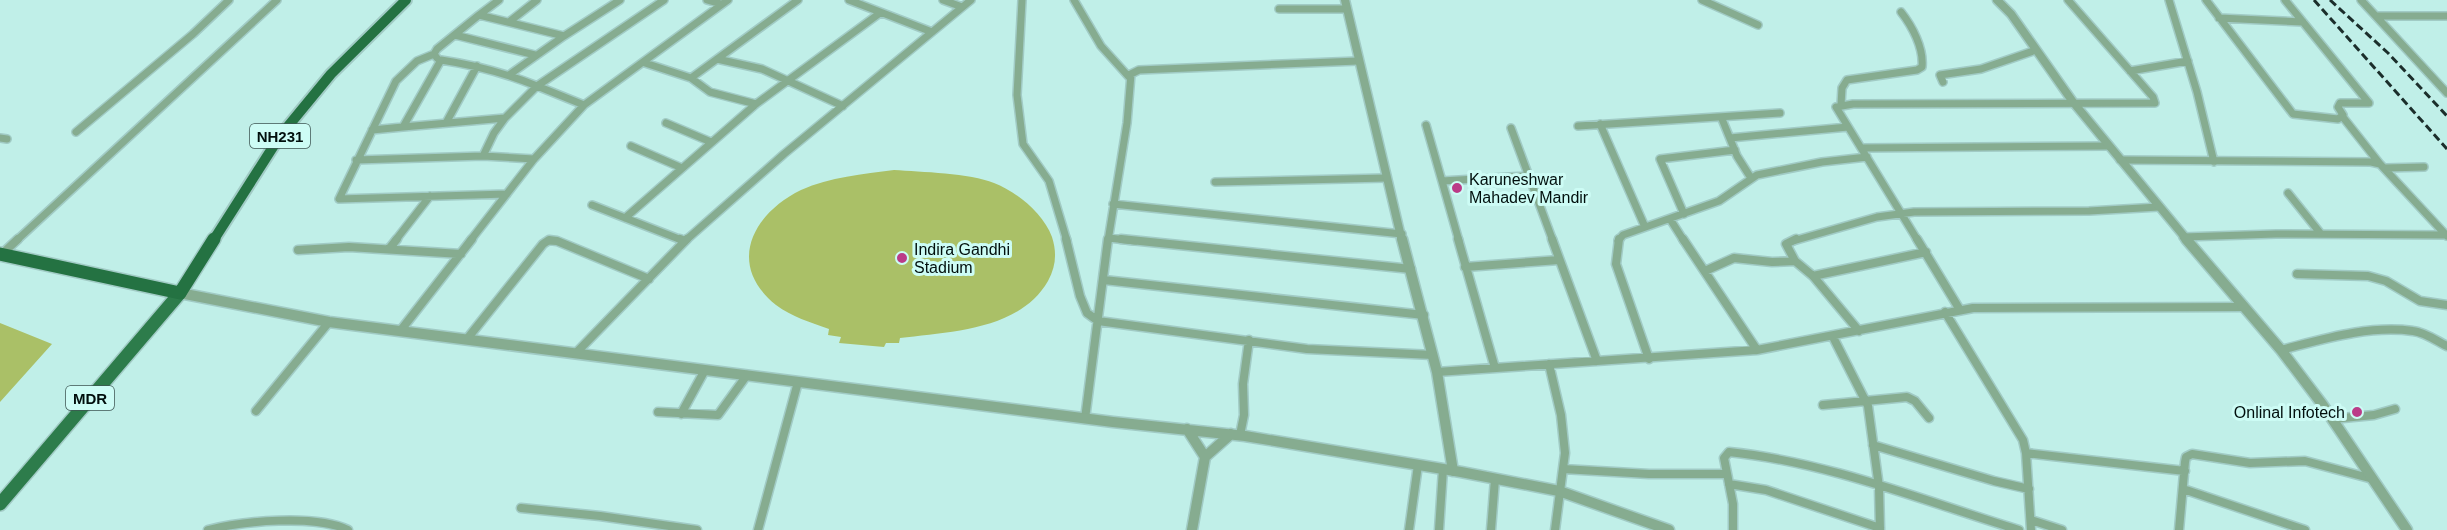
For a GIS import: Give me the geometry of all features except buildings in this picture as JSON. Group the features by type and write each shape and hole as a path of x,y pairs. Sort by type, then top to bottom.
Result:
{"highway":[{"name":"NH231","path":"180,293 280,136 331,74 406,0"},
{"path":"1,254 180,293"}],"main road":[{"name":"MDR","path":"0,504 180,293"}],"street":[{"path":"76,132 193,34 229,0"},
{"path":"1,254 277,0"},
{"path":"499,0 454,35 434,54 417,61 401,75 356,160 339,199 507,194"},
{"path":"509,22 537,0"},
{"path":"509,75 535,55 620,0"},
{"path":"483,156 494,133 537,86 664,0"},
{"path":"707,0 725,2"},
{"path":"691,78 798,0"},
{"path":"849,0 932,32"},
{"path":"943,0 962,7"},
{"path":"576,353 685,241 971,0"},
{"path":"1022,0 1017,95 1023,144 1049,181 1064,226 1080,296 1088,313 1098,321 1249,340 1394,354 1433,355"},
{"path":"1074,0 1101,46 1129,77 1127,123 1113,204 1085,418"},
{"path":"1702,0 1758,25"},
{"path":"1997,0 2011,14 2073,102 2120,160 2242,308 2281,350 2332,419 2407,530"},
{"path":"1960,310 1904,214 1836,107 1840,105 2073,102 2155,104 2153,98 2068,0"},
{"path":"2169,0 2188,61 2214,162"},
{"path":"2206,0 2293,114 2338,119 2342,116"},
{"path":"2285,0 2369,100 2369,103 2365,105 2337,104 2342,116 2383,166 2447,236"},
{"path":"2361,0 2447,93"},
{"path":"401,330 534,159 585,105 725,2"},
{"path":"1279,9 1346,5 1386,178 1412,269 1437,372 1448,470 1439,530"},
{"path":"1840,105 1840,93 1847,80 1917,70 1922,67 1923,61 1917,36 1901,12"},
{"path":"625,218 756,104 880,13"},
{"path":"479,15 564,36"},
{"path":"2377,16 2447,16"},
{"path":"2219,18 2303,22"},
{"path":"454,35 535,55"},
{"path":"1943,82 1940,75 1982,69 2036,50"},
{"path":"434,54 441,60 477,66 509,75 585,105"},
{"path":"717,59 762,69 843,106"},
{"path":"402,127 441,60"},
{"path":"1129,77 1139,70 1358,61"},
{"path":"2130,71 2188,61"},
{"path":"645,63 691,78 710,92 756,104"},
{"path":"446,123 477,66"},
{"path":"1578,126 1722,119 1780,113"},
{"path":"372,130 506,118"},
{"path":"1722,119 1735,150 1751,178"},
{"path":"666,123 711,142"},
{"path":"1600,124 1645,227"},
{"path":"1426,125 1495,368"},
{"path":"1730,138 1848,127"},
{"path":"1511,128 1597,361"},
{"path":"631,146 682,168"},
{"path":"1862,148 2109,146"},
{"path":"1684,214 1660,159 1735,150"},
{"path":"356,160 483,156 534,159"},
{"path":"1649,359 1616,264 1618,241 1623,235 1719,201 1751,178 1822,162 1867,156"},
{"path":"2120,160 2371,162 2383,166 2424,167"},
{"path":"1442,181 1527,176"},
{"path":"1215,182 1386,178"},
{"path":"2288,193 2321,234"},
{"path":"389,249 430,196"},
{"path":"1113,204 1402,234"},
{"path":"592,205 685,241"},
{"path":"1859,331 1813,276 1795,261 1786,244 1791,240 1877,217 1904,214 2159,207"},
{"path":"1670,219 1757,350"},
{"path":"2183,237 2321,234 2447,236"},
{"path":"1109,238 1412,269"},
{"path":"466,339 543,244 549,240 557,241 649,279"},
{"path":"298,250 349,247 461,254"},
{"path":"1813,276 1926,252"},
{"path":"1705,271 1734,258 1772,262 1795,261"},
{"path":"1465,267 1559,260"},
{"path":"2297,274 2368,276 2386,281 2415,299 2447,305"},
{"path":"1104,280 1424,315"},
{"path":"180,293 329,322 1235,435 1495,478 1559,492 1648,527 1669,530"},
{"path":"1437,372 1757,350 1833,337 1960,310 2242,308"},
{"path":"1945,312 2023,440 2031,525 2062,530"},
{"path":"256,411 329,322"},
{"path":"2281,350 2347,333 2370,331 2415,331 2447,346"},
{"path":"1729,484 1766,490 1880,529 1879,487 1866,400 1833,337"},
{"path":"1204,457 1235,435 1244,415 1243,384 1249,340"},
{"path":"1550,364 1564,439 1563,469 1554,530"},
{"path":"681,414 705,370"},
{"path":"657,412 718,415 747,375"},
{"path":"758,530 798,382"},
{"path":"1823,405 1907,397 1916,400 1929,418"},
{"path":"2332,419 2374,415 2395,409"},
{"path":"1187,429 1204,457 1204,473 1192,530"},
{"path":"1873,445 1994,481 2029,489"},
{"path":"1733,530 1733,504 1724,458 1729,452 1787,459 2019,530"},
{"path":"2026,453 2185,471"},
{"path":"2179,530 2186,457 2199,454 2250,463 2304,461 2373,479"},
{"path":"1409,530 1418,465"},
{"path":"1563,469 1649,474 1727,474"},
{"path":"1491,530 1495,478"},
{"path":"2183,489 2305,530"},
{"path":"521,508 600,516 697,530"},
{"path":"208,530 225,525 265,520 297,520 348,530"}],"green space":[{"name":"Indira Gandhi Stadium","path":"894,170 984,180 1003,187 1028,204 1048,228 1055,249 1051,275 1036,297 1020,310 982,326 900,338 899,343 886,343 884,347 839,343 841,337 828,335 829,329 795,316 776,305 761,290 752,274 749,257 751,242 758,226 769,212 801,190 823,182"},
{"path":"0,323 52,344 0,402"}],"railway":[{"path":"2314,0 2447,149"},
{"path":"2330,0 2388,53 2447,116"}],"place":[{"name":"Karuneshwar Mahadev Mandir","path":"1457,188"},
{"name":"Indira Gandhi Stadium","path":"902,258"},
{"name":"Onlinal Infotech","path":"2357,412"}]}
